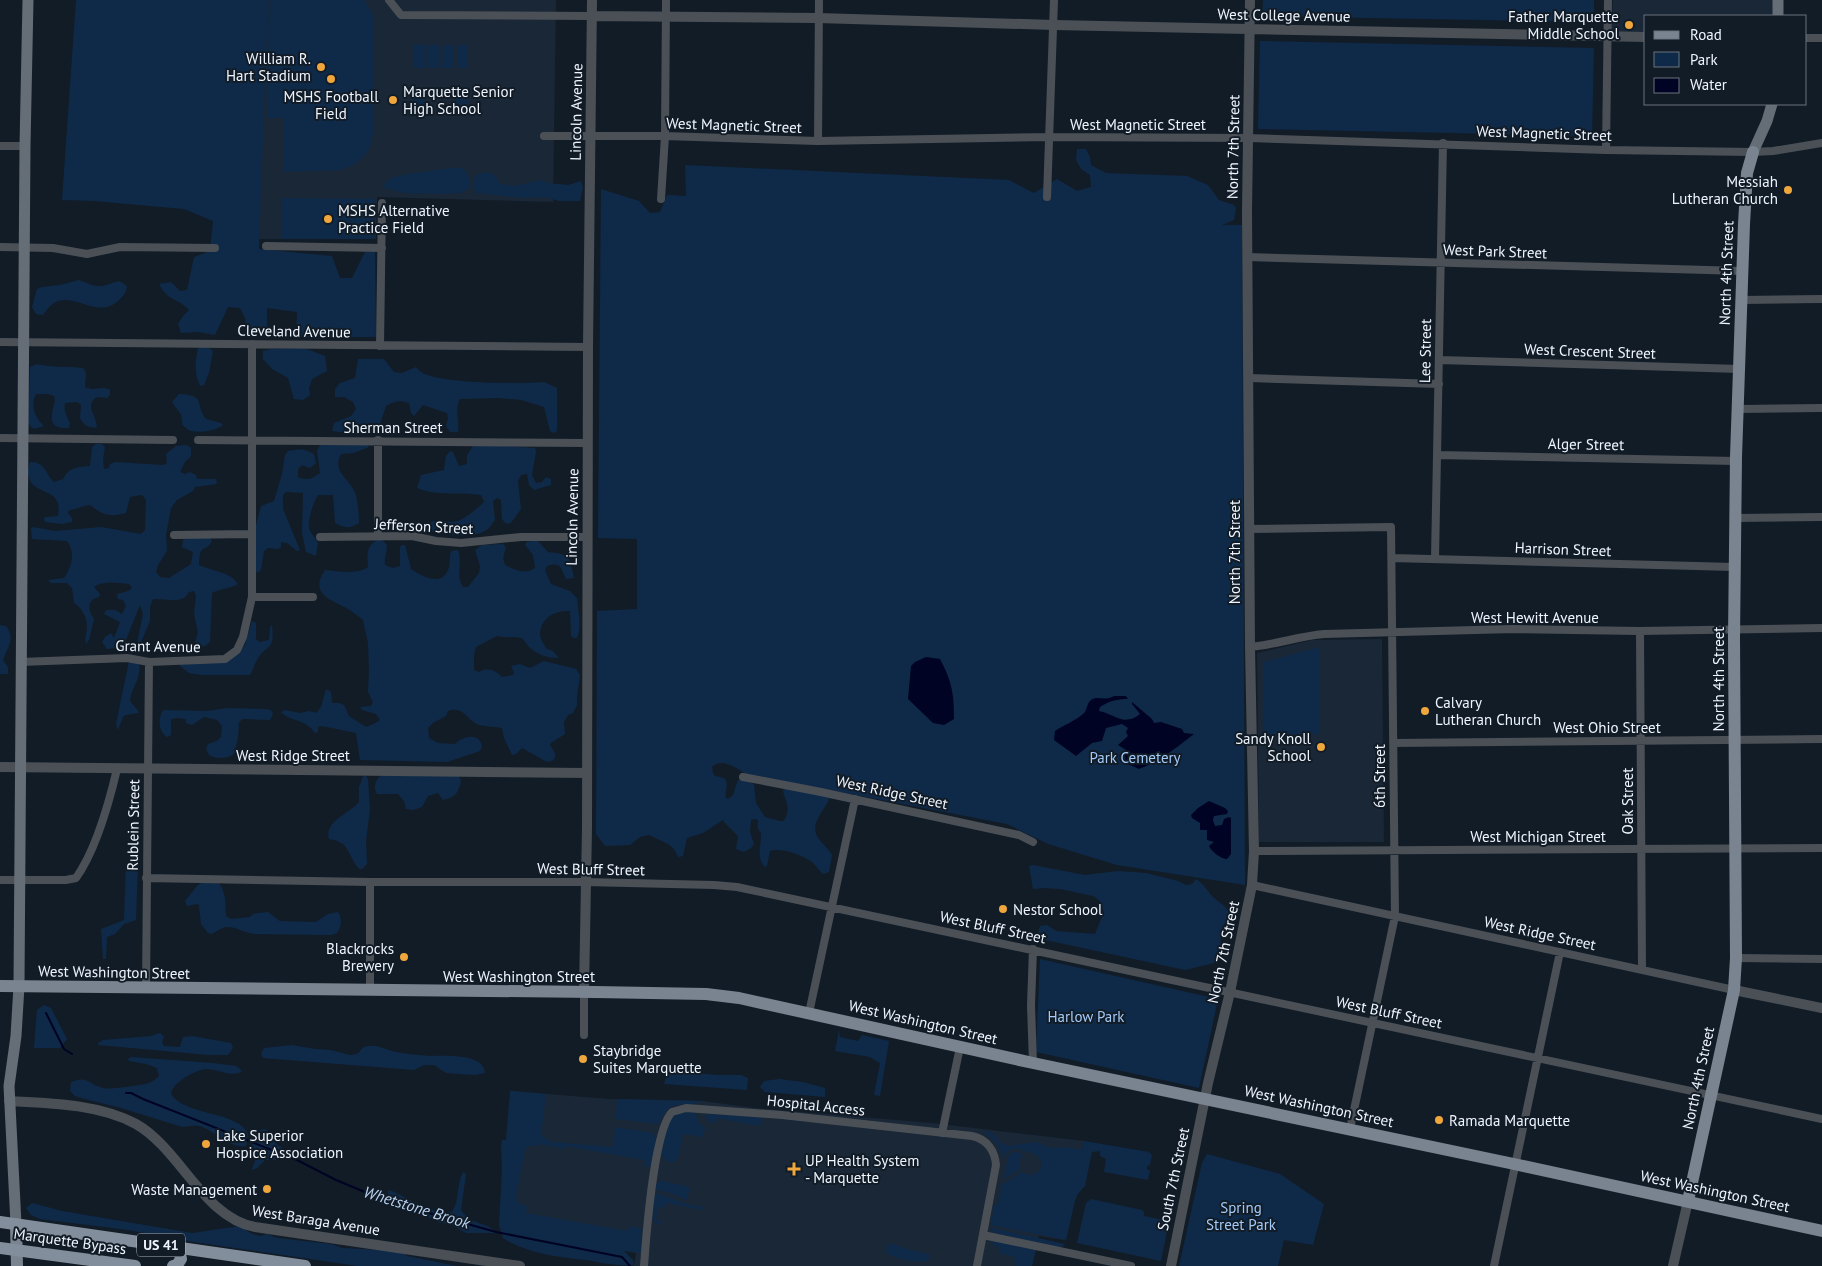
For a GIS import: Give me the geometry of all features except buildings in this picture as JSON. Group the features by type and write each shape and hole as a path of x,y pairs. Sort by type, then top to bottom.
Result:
{"highway":[{"name":"Marquette Bypass","path":"0,1222 305,1266"},
{"name":"Marquette Bypass","path":"0,1248 135,1266"},
{"path":"173,1266 182,1259 179,1248"}],"main road":[{"path":"17,1266 16,1224 5,1101 16,1036 19,986 22,438 28,0"},
{"path":"1778,0 1778,15"},
{"path":"1753,152 1767,122 1772,105"},
{"name":"North 4th Street","path":"1688,1202 1734,990 1736,958 1734,567 1736,461 1747,173 1753,152"},
{"name":"West Washington Street","path":"0,986 584,992 706,994 739,998 1033,1063 1205,1098 1822,1231"}],"street":[{"name":"West College Avenue","path":"389,0 401,15 818,18 1054,25 1644,37"},
{"name":"Lincoln Avenue","path":"584,1035 592,0"},
{"path":"661,200 665,136 666,0"},
{"path":"818,141 819,0"},
{"path":"1047,197 1054,0"},
{"name":"North 7th Street","path":"1205,1098 1230,992 1252,884 1254,851 1248,378 1250,0"},
{"path":"1606,150 1608,0"},
{"path":"1807,38 1822,38"},
{"name":"West Magnetic Street","path":"544,136 665,136 818,141 1050,137 1248,138 1443,143 1606,150 1753,152 1773,151 1822,143"},
{"name":"Lee Street","path":"1435,559 1443,143"},
{"path":"0,146 25,146"},
{"path":"380,346 382,203"},
{"path":"266,246 382,248"},
{"path":"0,248 53,248 87,254 120,247 215,248"},
{"name":"West Park Street","path":"1248,257 1742,271"},
{"path":"1742,300 1822,299"},
{"name":"Cleveland Avenue","path":"0,342 588,348"},
{"name":"Grant Avenue","path":"20,662 127,658 149,662 225,659 237,650 243,637 252,597 252,344"},
{"name":"West Crescent Street","path":"1439,360 1740,369"},
{"path":"1248,378 1438,384"},
{"path":"1739,409 1822,408"},
{"path":"0,438 173,440"},
{"name":"Sherman Street","path":"198,440 588,443"},
{"path":"378,440 378,536"},
{"name":"Alger Street","path":"1437,455 1736,461"},
{"path":"1736,518 1822,517"},
{"name":"6th Street","path":"1249,529 1391,528 1395,916 1350,1129"},
{"path":"174,535 251,534"},
{"name":"Jefferson Street","path":"320,537 412,536 436,542 461,544 521,538 587,538"},
{"name":"Harrison Street","path":"1392,558 1734,567"},
{"path":"252,597 313,597"},
{"name":"West Hewitt Avenue","path":"1250,647 1324,634 1513,629 1640,631 1822,628"},
{"name":"Oak Street","path":"1640,631 1642,970"},
{"name":"Rublein Street","path":"146,988 149,662"},
{"name":"West Ohio Street","path":"1393,743 1822,739"},
{"name":"West Ridge Street","path":"0,767 586,773"},
{"path":"0,880 66,880 76,878 84,866 106,809 117,768"},
{"name":"West Ridge Street","path":"743,777 1019,835 1033,842"},
{"path":"809,1013 855,800"},
{"name":"West Michigan Street","path":"1254,851 1822,848"},
{"name":"West Bluff Street","path":"146,878 370,882 585,882 737,887 1822,1119"},
{"path":"370,882 370,991"},
{"name":"West Ridge Street","path":"1252,884 1822,1008"},
{"path":"1033,949 1031,1005 1033,1063"},
{"path":"1494,1266 1560,952"},
{"path":"1736,958 1822,958"},
{"path":"942,1133 960,1047"},
{"name":"South 7th Street","path":"1171,1266 1205,1098"},
{"name":"West Baraga Avenue","path":"5,1101 97,1111 120,1117 136,1124 157,1140 216,1205 241,1224 520,1266"},
{"name":"Hospital Access","path":"644,1266 646,1232 654,1171 665,1124 669,1115 675,1110 686,1108 977,1137 986,1143 994,1155 996,1165 977,1266"},
{"path":"1673,1266 1688,1202"},
{"path":"983,1235 1131,1266"}],"shaded area":[{"name":"Marquette Senior High School","path":"211,0 556,0 553,202 377,197 376,239 259,239"},
{"name":"Father Marquette Middle School","path":"1613,0 1774,0 1774,15 1644,15 1644,34 1611,34"},
{"name":"Sandy Knoll School","path":"1382,639 1384,842 1259,842 1257,653 1312,640"},
{"name":"UP Health System - Marquette","path":"512,1091 609,1099 703,1101 754,1108 932,1123 1084,1141 1064,1240 1039,1236 1032,1266 634,1266 636,1253 521,1230 510,1207"}],"green space":[{"path":"76,0 268,0 259,249 332,256 340,278 352,278 365,252 375,250 376,337 296,337 297,312 267,308 267,335 246,333 245,318 240,308 228,307 215,335 198,332 181,333 178,324 189,310 181,303 169,297 159,284 171,282 180,291 187,290 194,257 210,251 213,221 184,209 62,200"},
{"name":"William R. Hart Stadium","path":"269,0 364,0 374,17 374,131 369,150 352,166 340,170 283,172 283,118 267,118"},
{"path":"1263,0 1594,0 1594,22 1262,16"},
{"path":"1260,41 1594,48 1592,136 1258,129"},
{"path":"414,44 425,45 425,68 414,68"},
{"path":"428,45 439,45 439,68 428,68"},
{"path":"443,45 453,45 453,68 442,68"},
{"path":"457,45 468,45 467,68 457,68"},
{"path":"414,89 424,89 424,112 413,112"},
{"path":"456,89 467,89 467,113 456,112"},
{"name":"Park Cemetery","path":"1077,149 1086,149 1091,165 1106,173 1187,176 1208,185 1219,200 1234,205 1236,208 1234,220 1222,225 1242,225 1245,885 1117,865 1048,844 1007,824 746,774 724,763 716,764 712,767 715,776 724,778 726,781 726,798 728,799 733,795 738,780 745,780 754,784 756,803 765,817 784,821 788,811 783,790 786,788 828,796 829,799 817,821 815,831 832,855 829,872 823,874 808,859 792,852 780,850 770,851 767,866 765,867 760,856 761,832 758,827 758,820 754,819 751,820 750,832 754,844 744,852 736,849 738,837 723,820 703,833 687,838 683,856 678,857 670,845 649,835 640,837 630,845 605,846 596,834 597,611 637,609 637,539 598,538 601,189 639,201 650,213 660,212 667,195 686,196 685,165 1009,180 1034,193 1057,179 1077,191 1091,187 1090,175 1081,169 1076,160"},
{"path":"450,168 463,168 469,177 469,188 462,193 404,193 382,187 390,178"},
{"path":"486,172 495,175 500,184 515,186 541,180 548,183 568,185 581,181 583,188 580,201 559,201 545,197 525,198 476,193 473,185 476,175"},
{"name":"MSHS Alternative Practice Field","path":"282,198 375,199 374,239 281,239"},
{"path":"79,280 99,286 121,282 127,287 123,296 111,306 103,308 70,300 62,300 53,304 43,315 36,314 32,307 37,289"},
{"path":"203,346 213,351 209,373 204,385 200,386 196,372 196,363 198,348"},
{"path":"304,348 325,356 327,371 312,379 309,388 310,395 303,400 294,399 288,378 272,369 263,359 263,351"},
{"path":"358,359 384,359 394,372 402,373 416,367 420,372 444,379 500,383 544,382 557,388 557,431 554,433 550,431 544,407 521,400 498,398 460,399 457,407 458,432 450,432 446,426 447,413 423,405 414,416 411,413 409,403 400,401 386,406 378,430 361,433 332,431 334,423 351,416 356,409 353,402 344,397 335,397 335,389 340,383 355,378"},
{"path":"37,364 83,368 86,372 85,387 110,390 110,395 107,398 97,397 91,403 97,427 89,427 83,423 80,418 81,405 77,402 65,403 65,412 70,424 69,428 56,426 52,420 54,396 36,394 33,403 34,412 44,426 34,429 31,427 28,423 30,367"},
{"path":"179,394 197,398 206,419 223,425 203,432 187,429 182,424 181,414 172,402"},
{"path":"321,443 366,444 369,447 354,453 341,454 338,466 343,476 354,489 359,523 347,527 335,523 333,495 318,495 311,511 309,524 310,530 318,543 316,556 306,552 302,533 303,493 286,492 283,495 283,509 300,550 297,551 287,543 281,542 281,547 278,549 268,548 264,551 261,570 257,573 255,568 254,533 261,506 274,501 282,474 285,455 288,451 298,449 314,454 316,463 310,468 302,465 298,469 298,477 304,479 312,478 320,473 317,451"},
{"path":"96,444 102,444 105,447 104,469 109,468 110,464 115,462 163,465 167,463 166,454 176,446 187,445 191,448 191,456 185,462 180,472 185,474 190,472 196,475 197,479 216,479 217,484 195,487 193,491 177,500 171,508 166,535 167,551 156,572 160,577 169,578 191,564 193,552 182,547 183,540 210,538 212,541 201,551 199,565 226,574 238,584 212,593 210,642 205,646 198,647 195,643 198,632 194,614 196,596 194,591 189,592 178,600 153,599 150,607 150,621 139,647 137,643 143,614 140,605 123,647 107,649 102,642 111,633 114,638 120,622 104,614 106,610 115,610 122,614 126,606 123,600 118,599 117,594 132,588 129,584 107,583 94,587 100,594 99,597 92,600 89,606 94,619 89,640 86,644 86,620 80,608 74,603 72,588 67,583 51,583 48,580 64,578 72,560 70,546 67,541 32,539 31,529 33,527 55,531 101,527 141,534 145,530 146,500 142,495 130,497 126,513 107,515 90,505 69,510 68,513 72,518 72,522 62,524 45,522 45,517 58,516 59,506 52,495 35,486 31,481 28,474 30,462 35,462 42,466 54,482 63,479 74,468 90,466 92,447"},
{"path":"489,445 535,448 532,475 536,483 542,482 546,477 551,479 551,485 534,490 529,485 527,474 521,475 518,481 521,509 511,523 506,524 502,519 501,500 497,498 493,501 495,520 488,529 468,535 433,532 429,523 433,521 458,521 469,515 484,502 481,495 441,493 417,488 421,475 444,470 446,456 450,451 453,452 459,466 467,464 467,455 473,446"},
{"path":"377,540 382,540 387,545 385,565 393,568 400,566 400,547 405,545 411,569 431,579 441,578 445,575 449,568 451,551 458,550 460,559 459,574 463,587 468,587 479,573 480,566 475,550 482,545 503,544 506,547 503,558 505,565 520,571 528,571 535,568 533,555 525,545 527,542 537,540 548,552 560,554 570,561 574,578 566,579 560,566 554,564 547,566 545,570 551,584 570,591 577,598 579,624 577,638 573,638 571,635 570,611 555,613 546,619 541,628 540,636 543,644 559,658 539,654 521,638 497,636 476,647 474,655 474,670 479,672 491,670 502,677 513,675 511,666 520,664 530,668 544,661 576,669 580,675 577,705 573,713 568,715 564,722 565,734 550,745 555,753 555,758 552,761 547,762 522,748 512,755 504,738 502,728 477,724 458,710 448,711 446,716 433,723 428,728 429,738 438,743 455,744 467,737 475,737 481,742 482,747 480,751 447,762 360,760 356,733 322,726 318,727 318,732 315,733 307,725 281,712 285,710 300,713 309,711 316,713 321,707 326,689 331,692 332,703 344,705 349,716 366,727 380,720 376,714 362,710 360,707 371,706 373,702 368,692 368,643 363,620 350,610 330,600 321,591 319,585 320,578 325,570 353,572 368,567 369,548"},
{"path":"252,621 256,623 256,639 259,642 269,640 270,627 272,625 273,634 271,644 261,654 250,675 202,675 189,673 180,666 179,661 237,654 245,645"},
{"path":"0,625 6,626 10,635 10,643 3,660 8,667 8,674 0,674"},
{"path":"1320,647 1320,734 1264,735 1264,662"},
{"path":"129,661 139,664 140,669 130,701 139,712 123,717 118,730 116,724"},
{"path":"227,708 265,709 271,710 273,714 270,720 243,719 239,722 234,754 228,757 218,758 209,755 206,749 208,744 217,741 221,737 222,726 217,720 204,717 192,725 186,723 186,719 171,719 171,735 167,737 160,728 163,710 207,711"},
{"path":"381,775 458,775 461,781 454,796 443,800 438,793 428,796 422,807 413,810 406,809 404,801 398,794 377,794 375,784"},
{"path":"363,776 366,776 368,779 370,809 366,841 367,864 362,869 359,869 345,846 329,839 328,833 330,827 338,818 359,802 359,787"},
{"path":"138,862 136,920 124,924 115,934 107,937 106,959 103,959 101,929 124,920 126,863"},
{"path":"1033,865 1085,875 1118,871 1146,873 1178,881 1186,885 1192,884 1196,879 1229,912 1231,919 1223,925 1220,933 1222,952 1214,963 1185,970 1041,939 1038,933 1040,926 1047,925 1056,931 1095,934 1104,912 1099,900 1093,896 1060,889 1033,889 1029,866"},
{"path":"203,882 218,882 224,894 226,916 231,919 250,917 253,914 268,912 280,921 316,922 328,914 338,912 341,918 340,926 337,933 331,935 254,934 229,927 212,934 208,933 201,924 199,905 187,906 185,901 197,886"},
{"name":"Harlow Park","path":"1040,959 1218,999 1199,1088 1036,1052"},
{"path":"44,1005 51,1008 67,1039 60,1048 34,1048 37,1010"},
{"path":"839,1030 840,1037 858,1041 862,1035 889,1041 880,1096 874,1095 880,1063 870,1057 835,1051"},
{"path":"160,1033 164,1037 162,1042 164,1046 180,1047 183,1037 192,1036 231,1043 233,1048 228,1055 209,1055 98,1045 103,1040 151,1036"},
{"path":"292,1045 331,1050 350,1055 357,1054 362,1048 372,1046 409,1054 462,1057 478,1062 483,1067 485,1073 475,1075 446,1073 434,1065 424,1065 414,1070 263,1058 261,1054 264,1048"},
{"path":"131,1057 213,1063 236,1066 240,1069 242,1072 233,1074 210,1069 196,1072 175,1086 171,1094 187,1106 234,1121 243,1127 248,1134 246,1146 227,1142 199,1126 179,1126 75,1096 70,1091 71,1082 81,1079 103,1088 112,1088 149,1083 159,1076 157,1068 129,1061 128,1059"},
{"path":"668,1071 741,1075 748,1078 747,1090 664,1084"},
{"path":"779,1079 803,1082 825,1088 825,1097 765,1092 760,1087 764,1081"},
{"path":"510,1091 546,1094 541,1135 551,1142 613,1147 615,1127 653,1133 655,1153 652,1165 644,1167 645,1160 565,1146 565,1149 540,1144 528,1146 525,1149 516,1198 518,1203 527,1206 526,1213 628,1231 629,1226 639,1228 642,1231 641,1253 624,1251 633,1260 634,1265 613,1264 535,1252 503,1238 499,1225 502,1168 501,1145 502,1140 506,1140"},
{"path":"617,1099 703,1101 673,1106 657,1124 616,1119"},
{"path":"681,1112 695,1113 699,1123 705,1128 703,1137 683,1134 678,1158 675,1162 668,1162 662,1156 666,1131 671,1120"},
{"path":"706,1114 762,1117 760,1126 717,1118 716,1123 708,1121 705,1116"},
{"path":"267,1130 274,1142 289,1153 275,1160 265,1160 252,1170 256,1156 252,1145 258,1131"},
{"path":"983,1131 991,1132 1002,1144 1009,1146 1036,1142 1051,1148 1063,1147 1082,1150 1084,1141 1149,1152 1152,1155 1150,1165 1147,1166 1147,1169 1150,1171 1148,1180 1104,1172 1106,1159 1100,1156 1100,1151 1092,1152 1085,1186 1077,1195 1066,1240 991,1225 994,1205 998,1205 1002,1185 1022,1172 1029,1175 1037,1173 1042,1164 1037,1155 1016,1148 1006,1152 1004,1158 997,1143"},
{"path":"1012,1152 1023,1155 1019,1161 1020,1169 1004,1179 1008,1157"},
{"name":"Spring Street Park","path":"1207,1154 1280,1174 1324,1204 1313,1245 1284,1240 1278,1266 1179,1266 1202,1163"},
{"path":"463,1172 466,1174 461,1210 470,1219 489,1227 496,1233 466,1233 450,1224 440,1223 420,1213 394,1208 388,1203 389,1190 436,1211 452,1212"},
{"path":"661,1181 690,1187 687,1200 655,1189 656,1184"},
{"path":"656,1193 693,1206 704,1207 703,1210 666,1203 664,1208 658,1207 656,1220 661,1221 661,1224 656,1223 653,1220 654,1194"},
{"path":"1091,1199 1142,1210 1144,1216 1169,1221 1161,1261 1077,1243 1086,1203"},
{"path":"32,1203 62,1211 192,1233 240,1226 252,1234 260,1236 267,1234 277,1238 331,1244 342,1248 400,1251 407,1256 457,1266 358,1266 194,1242 128,1230 40,1219 31,1215 26,1208"},
{"path":"990,1228 1065,1244 1062,1247 1057,1247 995,1233"},
{"path":"994,1241 1036,1249 1032,1266 1015,1266 1014,1257 1000,1253 1000,1247 993,1246"},
{"path":"887,1244 930,1255 927,1261 900,1259 886,1253"}],"water":[{"path":"926,657 940,659 952,688 954,719 944,725 933,723 908,699 911,666"},
{"path":"1126,696 1128,699 1110,702 1100,707 1099,711 1124,720 1134,718 1140,714 1132,702 1152,719 1154,723 1161,722 1182,729 1184,733 1194,734 1161,758 1139,769 1126,763 1126,750 1118,745 1128,736 1126,732 1128,728 1122,724 1106,728 1102,741 1092,743 1076,756 1054,740 1055,731 1083,714 1091,700"},
{"path":"1209,801 1228,811 1227,814 1214,816 1215,826 1222,825 1224,819 1231,818 1231,854 1227,859 1219,856 1212,850 1209,846 1214,842 1207,840 1207,830 1200,830 1200,823 1192,818 1191,815"}],"waterway":[{"name":"Whetstone Brook","path":"46,1013 64,1049 72,1054"},
{"name":"Whetstone Brook","path":"126,1093 131,1093 297,1160 336,1180 372,1195 496,1232 622,1257 630,1266"}],"place":[{"name":"Father Marquette Middle School","path":"1629,25"},
{"name":"William R. Hart Stadium","path":"321,67"},
{"name":"MSHS Football Field","path":"331,79"},
{"name":"Marquette Senior High School","path":"393,100"},
{"name":"Messiah Lutheran Church","path":"1788,190"},
{"name":"MSHS Alternative Practice Field","path":"328,219"},
{"name":"Calvary Lutheran Church","path":"1425,711"},
{"name":"Sandy Knoll School","path":"1321,747"},
{"name":"Nestor School","path":"1003,909"},
{"name":"Blackrocks Brewery","path":"404,957"},
{"name":"Staybridge Suites Marquette","path":"583,1059"},
{"name":"Ramada Marquette","path":"1439,1120"},
{"name":"Lake Superior Hospice Association","path":"206,1144"},
{"name":"UP Health System - Marquette","path":"794,1169"},
{"name":"Waste Management","path":"267,1189"}]}
